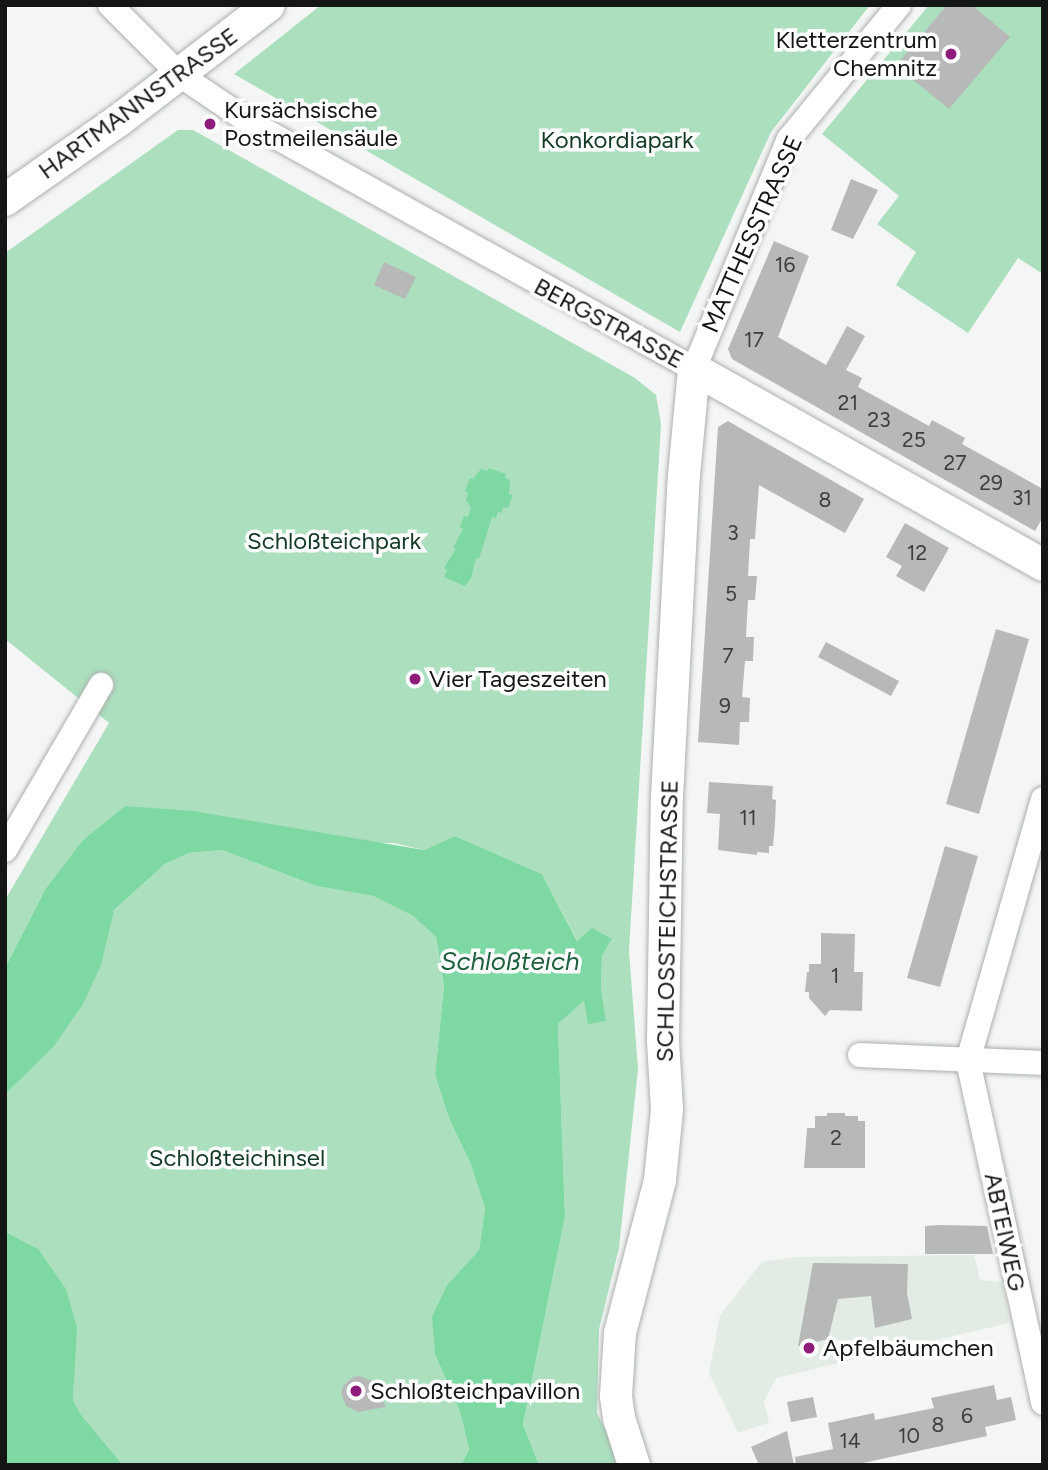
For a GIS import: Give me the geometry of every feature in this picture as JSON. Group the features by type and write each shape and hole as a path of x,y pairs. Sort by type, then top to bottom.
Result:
{"main road":[{"name":"HARTMANNSTRASSE","path":"5,200 180,75 269,5"},
{"name":"BERGSTRASSE","path":"694,369 1043,565"},
{"name":"SCHLOSSTEICHSTRASSE","path":"634,1465 619,1418 616,1396 622,1322 660,1180 667,1110 663,1003 667,797 684,475 694,369"}],"street":[{"name":"BERGSTRASSE","path":"110,5 180,75 264,130 694,369"},
{"name":"MATTHESSTRASSE","path":"694,369 789,139 899,5"},
{"path":"5,849 101,685"},
{"path":"968,1061 1043,799"},
{"path":"860,1055 1043,1063"},
{"name":"ABTEIWEG","path":"968,1061 1043,1402"}],"shaded area":[{"name":"Apfelbäumchen","path":"974,1255 980,1280 1003,1282 1009,1323 776,1378 764,1401 769,1423 738,1433 709,1373 720,1315 762,1262 797,1257"}],"green space":[{"name":"Konkordiapark","path":"321,5 870,5 771,132 680,332 234,74"},
{"path":"929,5 1043,5 1043,274 1018,258 968,333 896,285 916,252 877,224 899,196 822,134"},
{"name":"Schloßteichpark","path":"178,130 193,130 635,378 656,395 661,424 629,951 638,1069 619,1248 599,1329 597,1413 623,1465 539,1465 523,1424 565,1217 558,1024 584,1001 606,1021 601,988 602,956 612,939 578,942 542,874 455,836 424,850 394,843 82,841 46,888 5,968 5,900 109,723 5,639 5,253"},
{"name":"Schloßteichinsel","path":"222,850 316,886 373,896 413,916 436,937 444,985 435,1075 450,1121 470,1162 485,1208 479,1250 447,1285 435,1354 460,1412 469,1449 461,1465 123,1465 82,1416 73,1400 74,1379 5,1232 5,1094 107,932 114,910 165,864 189,853"}],"water":[{"path":"489,468 506,474 505,478 510,480 509,494 513,495 508,508 504,507 501,513 498,512 496,518 492,517 479,559 476,558 471,578 465,586 444,577 447,570 444,568 456,549 453,548 463,529 460,527 464,516 468,517 471,508 466,500 468,493 465,491 470,478 473,479 481,469 487,471"},
{"name":"Schloßteich","path":"125,806 193,811 424,850 455,836 542,874 577,941 592,928 612,939 602,956 601,988 606,1021 588,1024 584,1001 558,1024 565,1217 523,1424 539,1465 461,1465 469,1449 460,1412 435,1354 432,1317 447,1285 479,1250 485,1208 470,1162 450,1121 435,1075 444,985 436,937 413,916 373,896 316,886 222,850 189,853 165,864 114,910 101,965 83,1004 54,1046 5,1094 5,968 46,888 82,841"},
{"path":"5,1232 38,1249 66,1289 77,1328 73,1400 82,1416 123,1465 5,1465"}],"building":[{"name":"Kletterzentrum Chemnitz","path":"947,5 972,5 1010,37 949,109 896,66"},
{"path":"851,179 878,190 853,239 831,230"},
{"path":"774,241 809,256 778,337 826,365 847,326 865,336 846,370 862,378 858,387 929,426 932,420 965,438 962,444 1043,489 1043,517 1035,531 732,359 728,349"},
{"path":"384,262 416,277 405,299 374,285"},
{"path":"728,421 864,499 845,533 759,485 755,539 750,539 748,576 757,576 755,600 748,600 746,637 754,637 753,661 745,661 742,697 750,698 749,722 740,722 739,745 698,742 718,427"},
{"path":"905,523 949,548 924,592 896,576 902,566 886,557"},
{"path":"996,629 1029,639 979,814 946,804"},
{"path":"826,642 899,681 891,696 818,657"},
{"path":"709,782 773,786 772,799 776,800 775,823 773,846 769,846 769,853 757,852 757,855 718,850 720,814 707,813"},
{"path":"945,846 978,856 940,987 907,978"},
{"path":"821,933 855,934 854,972 863,972 862,1011 830,1010 825,1016 809,998 809,992 805,992 809,964 821,964"},
{"path":"827,1113 845,1113 845,1116 858,1116 858,1121 865,1121 865,1168 804,1168 807,1128 815,1128 815,1116 827,1116"},
{"path":"925,1226 987,1226 993,1254 925,1254"},
{"path":"813,1263 908,1264 907,1293 912,1319 875,1328 871,1296 838,1299 828,1339 798,1346"},
{"path":"360,1376 372,1381 386,1407 358,1412 346,1406 341,1393 343,1386 353,1377"},
{"path":"994,1385 997,1400 1011,1397 1016,1420 985,1427 987,1436 854,1465 796,1465 795,1457 833,1449 828,1423 874,1413 875,1420 934,1408 931,1398"},
{"path":"813,1397 817,1417 791,1422 787,1402"},
{"path":"787,1431 794,1465 759,1465 751,1447"}],"place":[{"name":"Kletterzentrum Chemnitz","path":"951,54"},
{"name":"Kursächsische Postmeilensäule","path":"210,124"},
{"name":"Vier Tageszeiten","path":"415,679"},
{"name":"Apfelbäumchen","path":"809,1348"},
{"name":"Schloßteichpavillon","path":"356,1391"}]}
